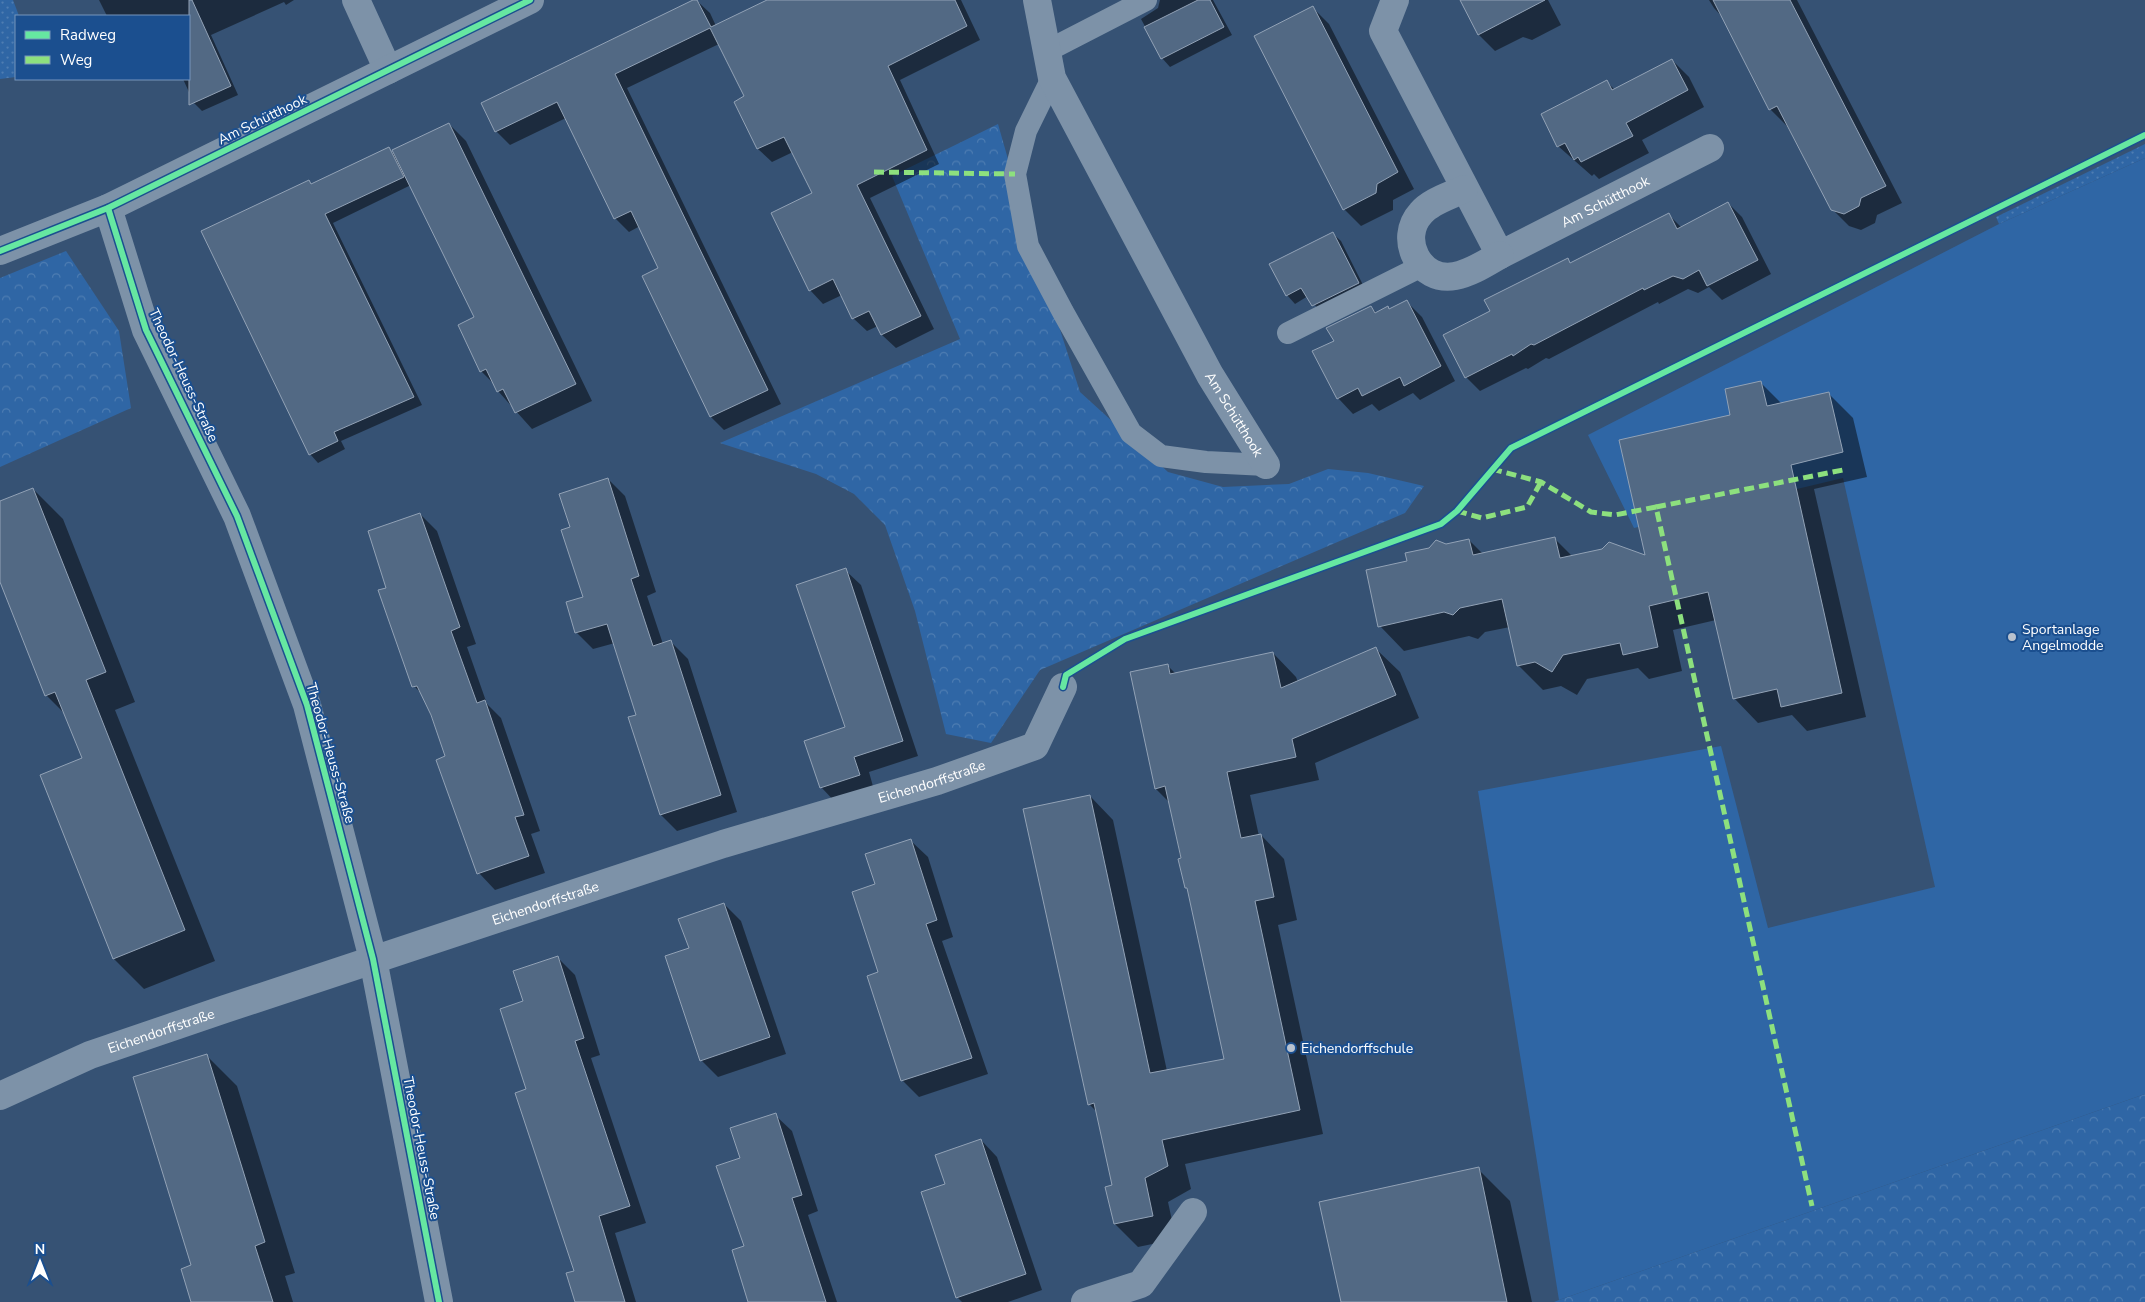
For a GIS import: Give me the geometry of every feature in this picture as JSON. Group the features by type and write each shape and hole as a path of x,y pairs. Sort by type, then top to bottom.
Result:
{"street":[{"path":"356,0 388,70"},
{"name":"Am Schütthook","path":"0,251 108,208 530,0"},
{"name":"Am Schütthook","path":"1037,0 1052,78 1210,375 1266,465"},
{"path":"1395,0 1383,31 1500,255"},
{"name":"Am Schütthook","path":"1422,266 1432,273 1443,277 1466,273 1710,148"},
{"path":"1422,266 1414,256 1411,245 1411,233 1414,222 1421,212 1431,205 1464,189"},
{"name":"Theodor-Heuss-Straße","path":"108,208 146,330 238,516 308,705 373,959 439,1302"},
{"name":"Eichendorffstraße","path":"0,1096 90,1055 373,959 762,832 937,781 1035,746 1063,688"},
{"path":"1085,1302 1141,1284 1193,1212"}],"lane":[{"path":"1047,51 1146,0"},
{"name":"Am Schütthook","path":"1052,78 1026,131 1015,174 1028,246 1068,321 1131,433 1161,456 1206,462 1266,465"},
{"path":"1288,333 1422,266"}],"green space":[{"path":"0,0 13,0 19,15 15,15 15,77 0,79"},
{"path":"998,124 1029,233 1080,392 1168,472 1223,487 1289,484 1328,469 1368,473 1424,486 1405,513 1040,670 991,743 946,734 915,611 885,525 854,494 816,474 720,443 960,339 892,176"},
{"path":"2145,144 2145,158 1999,224 1996,217"},
{"name":"Sportanlage Angelmodde","path":"2145,158 2145,1094 1559,1300 1478,791 1721,746 1768,928 1935,887 1843,478 1634,528 1588,435 1999,224"},
{"path":"66,251 119,331 131,408 0,467 0,278"},
{"path":"2145,1094 2145,1302 1554,1302 1559,1300"}],"building":[{"path":"189,0 192,0 231,86 189,105 190,15"},
{"path":"693,0 697,0 711,27 767,0 955,0 967,26 888,66 927,150 857,185 921,316 881,335 869,311 852,319 833,279 809,291 771,213 812,193 784,137 757,149 734,102 744,96 710,28 615,74 768,390 710,417 642,276 658,268 631,211 614,219 557,102 495,132 481,103"},
{"path":"1198,0 1210,0 1224,27 1161,59 1144,27"},
{"path":"1460,0 1545,0 1478,35"},
{"path":"1713,0 1790,0 1886,186 1861,198 1859,206 1844,214 1831,210 1777,106 1769,110"},
{"path":"1313,6 1398,172 1377,184 1376,193 1343,210 1254,36"},
{"path":"1672,59 1688,90 1626,123 1633,136 1581,162 1578,157 1574,160 1565,143 1557,147 1541,114 1607,80 1612,90"},
{"path":"449,123 576,384 515,413 503,389 497,392 486,369 480,372 458,325 474,317 392,150"},
{"path":"389,147 404,177 325,214 414,397 334,432 338,441 309,455 201,231 309,180 311,184"},
{"path":"1728,202 1758,260 1707,286 1699,270 1683,279 1673,276 1644,290 1643,288 1534,345 1531,344 1513,356 1512,354 1465,378 1443,335 1490,311 1484,300 1568,258 1570,263 1669,213 1677,229"},
{"path":"1333,232 1359,283 1312,306 1301,288 1286,296 1269,264"},
{"path":"1407,300 1441,366 1404,386 1400,377 1362,396 1358,388 1337,399 1312,351 1334,341 1326,328 1371,306 1375,313 1388,306 1389,309"},
{"path":"1761,381 1767,406 1829,392 1843,452 1791,465 1842,693 1781,707 1777,689 1733,699 1708,592 1649,606 1658,647 1623,655 1620,643 1563,655 1552,672 1535,662 1517,666 1502,599 1460,608 1453,615 1444,612 1378,627 1366,570 1407,561 1405,553 1429,548 1436,540 1446,544 1469,539 1473,555 1555,537 1560,558 1602,549 1609,542 1645,555 1619,440 1730,415 1725,389"},
{"path":"608,478 639,576 631,579 653,646 671,640 721,795 660,815 628,717 636,715 607,624 575,633 566,602 583,597 561,530 570,527 559,494"},
{"path":"33,488 106,672 86,680 185,930 113,959 40,775 82,758 55,692 45,696 0,582 0,501"},
{"path":"420,513 460,627 451,631 477,703 485,700 524,815 515,817 529,856 477,874 436,760 445,756 431,715 417,686 412,687 378,590 386,588 368,531"},
{"path":"846,568 903,741 854,757 860,775 820,788 804,741 845,727 796,585"},
{"path":"1376,647 1396,695 1292,739 1296,757 1227,772 1241,838 1261,834 1274,897 1255,901 1300,1110 1162,1140 1168,1166 1145,1178 1153,1216 1114,1224 1105,1187 1112,1185 1094,1103 1088,1105 1023,809 1090,795 1150,1073 1224,1059 1187,888 1185,888 1178,859 1181,858 1165,786 1155,789 1130,672 1168,664 1170,674 1273,652 1281,688"},
{"path":"911,839 937,920 926,924 972,1058 901,1081 867,976 878,972 852,892 875,884 865,854"},
{"path":"724,903 770,1037 700,1061 665,956 689,948 678,919"},
{"path":"558,956 584,1038 575,1041 630,1206 599,1216 625,1302 575,1302 566,1273 574,1271 515,1093 526,1089 500,1009 523,1001 513,971"},
{"path":"207,1054 265,1242 255,1246 273,1302 191,1302 181,1269 191,1265 133,1077"},
{"path":"776,1113 802,1195 792,1198 826,1302 748,1302 732,1250 744,1246 716,1166 740,1158 730,1128"},
{"path":"981,1139 1026,1274 956,1298 921,1192 945,1184 935,1155"},
{"path":"1479,1167 1507,1302 1341,1302 1319,1202"}],"marked path":[{"path":"874,172 1015,174"},
{"path":"1492,469 1541,482 1591,512 1615,515 1656,507 1812,1206"},
{"path":"1656,507 1843,470"},
{"path":"1457,511 1482,518 1527,507 1541,482"}],"cycle path":[{"path":"0,251 108,208 530,0"},
{"path":"1063,687 1066,675 1125,639 1441,524 1457,511 1511,448 2145,135"},
{"path":"108,208 146,330 237,516 307,705 373,959 439,1302"}],"place":[{"name":"Sportanlage Angelmodde","path":"2012,637"},
{"name":"Eichendorffschule","path":"1291,1048"}]}
